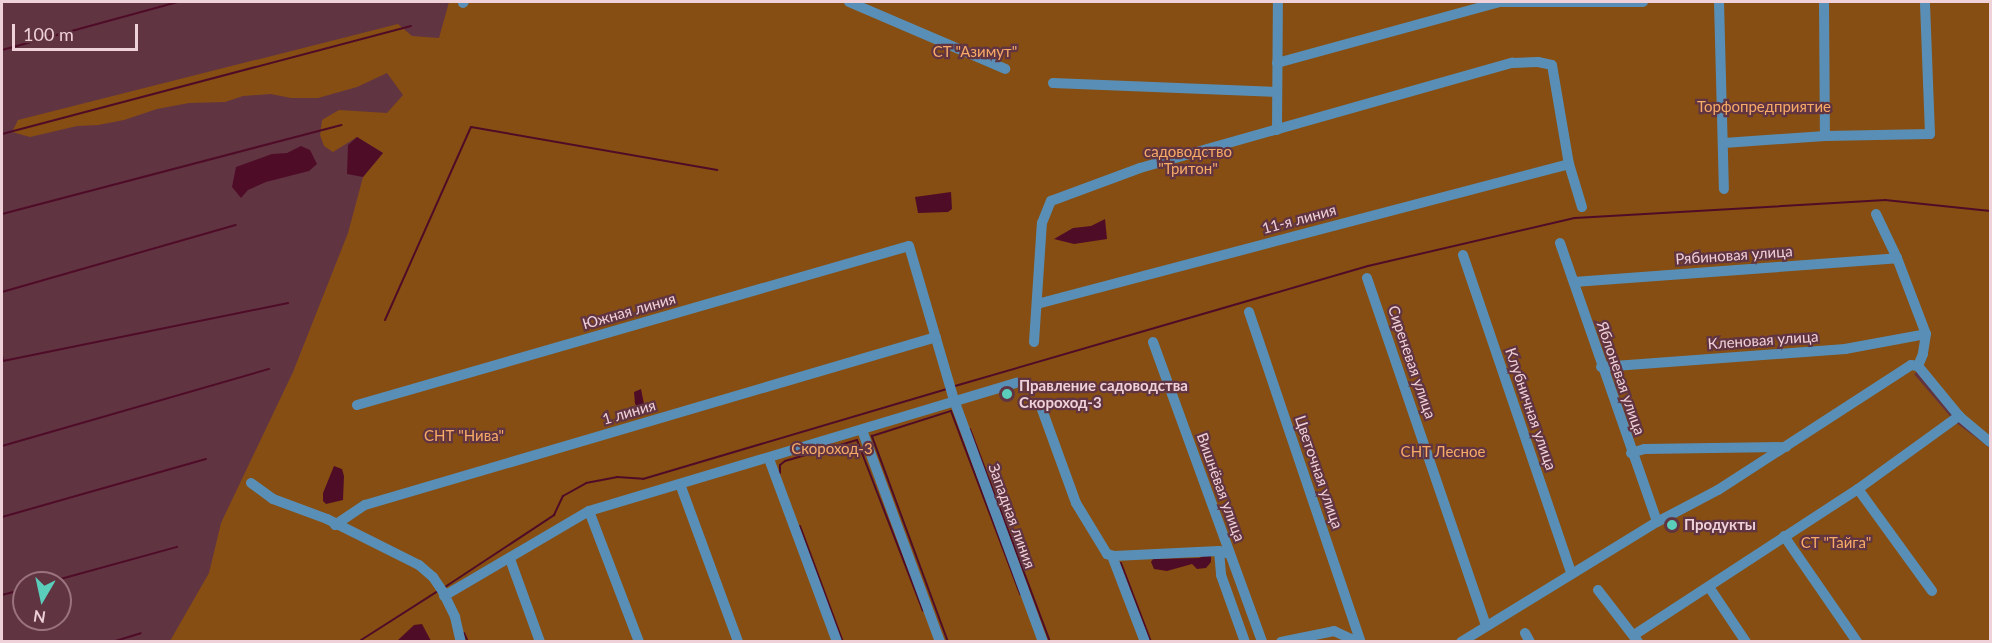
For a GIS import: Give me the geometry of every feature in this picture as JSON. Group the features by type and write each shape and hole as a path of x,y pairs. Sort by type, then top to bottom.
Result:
{"street":[{"path":"849,2 1005,69"},
{"path":"1277,130 1278,2"},
{"path":"1478,2 1642,2"},
{"path":"1277,63 1500,2"},
{"path":"1719,2 1724,189"},
{"path":"1824,2 1825,136"},
{"path":"1724,143 1825,136 1930,135 1925,2"},
{"path":"1034,342 1042,223 1051,201 1140,168 1512,63 1538,62 1552,65 1569,164 1582,207"},
{"path":"1053,83 1277,92"},
{"name":"11-я линия","path":"1037,304 1569,164"},
{"path":"1875,214 1897,258 1926,334 1923,354 1918,366"},
{"name":"Яблоневая улица","path":"1560,243 1601,367 1657,522"},
{"name":"Западная линия","path":"909,246 952,392 1043,642"},
{"name":"Южная линия","path":"357,405 909,246"},
{"name":"Клубничная улица","path":"1463,255 1571,573"},
{"name":"Рябиновая улица","path":"1574,282 1897,258"},
{"name":"Сиреневая улица","path":"1367,278 1486,626"},
{"name":"Цветочная улица","path":"1249,312 1359,642"},
{"name":"Кленовая улица","path":"1601,367 1845,349 1926,334"},
{"name":"1 линия","path":"335,525 365,505 936,337"},
{"name":"Вишнёвая улица","path":"1153,342 1225,552 1262,642"},
{"path":"1461,642 1657,522 1718,490 1887,378 1911,365 1918,366 1959,416 1990,442"},
{"path":"444,592 510,559 589,512 862,430 952,392 1017,383"},
{"path":"1040,404 1076,502 1107,554 1112,556 1225,552 1221,575 1245,642"},
{"path":"1598,590 1636,638 1784,536 1858,489 1959,416"},
{"path":"862,430 940,642"},
{"path":"1631,453 1644,449 1786,447"},
{"path":"769,459 837,642"},
{"path":"251,483 273,499 335,525 419,565 444,592 455,617 461,642"},
{"path":"680,484 738,642"},
{"path":"1858,489 1932,591"},
{"path":"589,512 639,642"},
{"path":"1784,536 1857,642"},
{"path":"1112,556 1145,642"},
{"path":"510,559 540,642"},
{"path":"1709,587 1746,642"},
{"path":"1281,642 1334,631 1359,642"}],"green space":[{"path":"449,2 1990,2 1990,438 1956,408 1922,368 1914,374 1955,422 1990,448 1990,641 170,641 209,573 221,523 293,372 348,233 363,177 383,153 357,137 333,152 324,146 320,135 322,120 339,110 387,113 403,95 387,73 357,87 318,98 291,98 271,94 243,96 225,102 189,103 157,109 124,120 77,126 30,137 12,132 18,120 398,24 412,36 439,38"}],"shaded area":[{"path":"357,137 383,153 363,177 347,174 348,145"},
{"path":"301,146 310,150 317,164 309,171 266,182 248,190 241,198 232,187 236,167 272,154 287,153"},
{"path":"951,192 952,209 948,212 918,213 915,197"},
{"path":"1105,219 1107,239 1074,244 1054,239 1073,228 1091,226"},
{"path":"641,389 644,404 639,408 635,404 634,392"},
{"path":"334,466 342,469 344,476 343,500 326,504 323,501 323,493"},
{"path":"1206,555 1211,556 1211,562 1206,568 1197,569 1192,564 1167,571 1154,569 1151,562 1153,559 1199,558"},
{"path":"422,624 431,641 397,641 414,625"}],"waterway":[{"path":"2,50 178,2"},
{"path":"2,134 411,26"},
{"path":"2,214 342,125"},
{"path":"385,320 471,127 717,170"},
{"path":"955,386 1368,266 1575,218 1885,200 1990,211"},
{"path":"2,292 236,225"},
{"path":"2,356 3,361 288,303"},
{"path":"2,446 269,369"},
{"path":"445,587 554,515 563,496 586,483 617,477 643,479 947,389"},
{"path":"948,642 872,436 951,411 1020,594"},
{"path":"970,429 1050,642"},
{"path":"780,473 780,465 785,461 857,440 923,611"},
{"path":"2,517 206,459"},
{"path":"800,526 843,642"},
{"path":"72,576 177,547"},
{"path":"1121,563 1151,642"},
{"path":"358,642 438,591"},
{"path":"2,595 12,592"},
{"path":"112,642 141,633"},
{"path":"464,633 468,642"}],"place":[{"name":"Правление садоводства Скороход-3","path":"1007,394"},
{"name":"Продукты","path":"1672,525"}],"park label":[{"name":"СТ \"Азимут\"","path":"975,52"},
{"name":"Торфопредприятие","path":"1764,107"},
{"name":"садоводство \"Тритон\"","path":"1188,160"},
{"name":"СНТ \"Нива\"","path":"464,436"},
{"name":"Скороход-3","path":"832,449"},
{"name":"СНТ Лесное","path":"1443,452"},
{"name":"СТ \"Тайга\"","path":"1836,543"}]}
